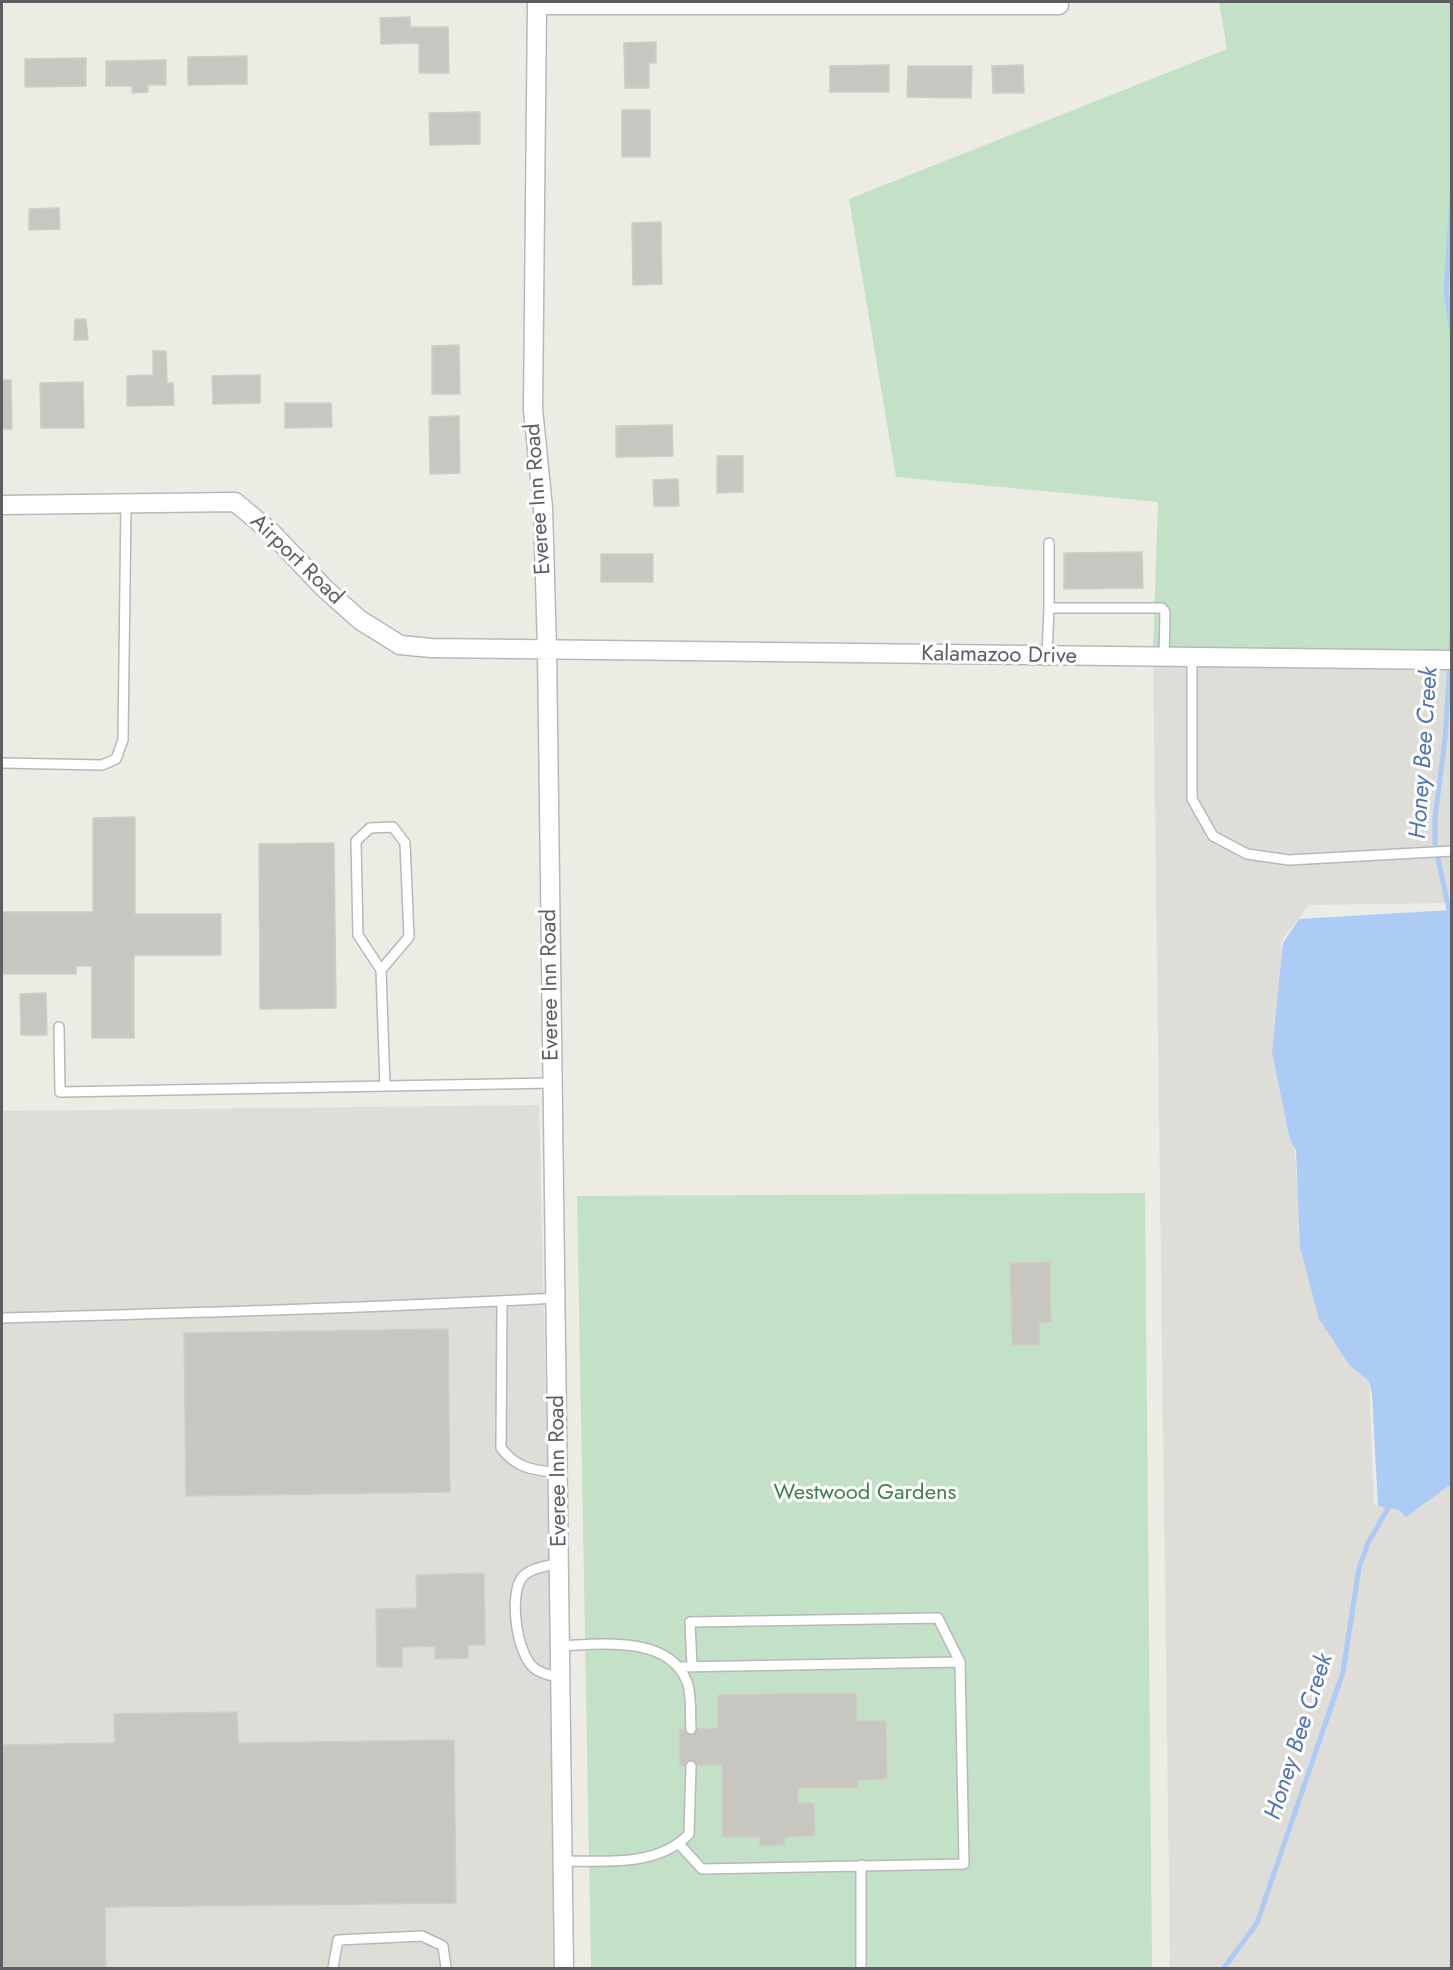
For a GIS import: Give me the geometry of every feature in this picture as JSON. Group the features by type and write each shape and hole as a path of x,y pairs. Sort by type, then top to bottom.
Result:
{"street":[{"path":"537,3 1059,5"},
{"name":"Everee Inn Road","path":"537,3 533,409 543,508 547,649 564,1968"},
{"name":"Airport Road","path":"2,505 235,502 271,532 324,588 360,620 400,645 431,648 547,649"},
{"name":"Kalamazoo Drive","path":"547,649 1452,660"}],"lane":[{"path":"2,763 102,765 116,759 123,740 126,504"},
{"path":"1047,656 1049,543"},
{"path":"1049,608 1162,608 1165,612 1164,658"},
{"path":"1192,658 1192,799 1213,836 1247,854 1289,860 1452,851"},
{"path":"381,970 409,937 405,843 393,827 370,828 356,841 358,935 381,970 385,1086"},
{"path":"59,1027 60,1092 552,1083"},
{"path":"2,1318 251,1312 329,1306 556,1298"},
{"path":"502,1301 501,1449 512,1461 527,1469 559,1473"},
{"path":"560,1563 532,1570 522,1578 517,1592 518,1638 524,1656 535,1670 561,1678"},
{"path":"680,1844 702,1869 964,1864 960,1662 938,1618 690,1622 692,1666"},
{"path":"561,1646 614,1644 652,1651 676,1663 688,1683 691,1729"},
{"path":"679,1667 960,1662"},
{"path":"563,1861 632,1860 665,1851 680,1844 689,1834 691,1766"},
{"path":"861,1865 861,1968"},
{"path":"333,1968 338,1940 422,1936 443,1946 446,1968"}],"shaded area":[{"path":"1153,653 1451,663 1451,903 1309,905 1281,941 1298,1199 1342,1324 1369,1379 1374,1505 1409,1509 1451,1477 1451,1968 1170,1968"},
{"path":"539,1105 559,1968 2,1968 2,1111"}],"green space":[{"path":"1219,2 1451,2 1451,663 1153,653 1158,502 896,477 849,199 1227,49"},
{"name":"Westwood Gardens","path":"1145,1193 1152,1968 591,1968 577,1196"}],"water":[{"path":"1451,910 1451,1484 1406,1517 1399,1510 1378,1506 1372,1394 1369,1381 1350,1366 1319,1319 1300,1247 1296,1150 1290,1140 1272,1052 1283,943 1299,919"}],"building":[{"path":"410,17 410,27 448,27 449,73 419,73 419,43 381,44 380,18"},
{"path":"656,42 656,63 649,63 649,88 625,88 624,43"},
{"path":"247,56 247,84 188,85 188,57"},
{"path":"86,58 86,86 25,87 25,59"},
{"path":"166,60 166,85 148,85 148,92 132,93 132,86 106,86 106,61"},
{"path":"889,65 889,92 830,92 830,66"},
{"path":"1023,65 1024,93 993,93 992,66"},
{"path":"908,66 972,66 971,98 907,97"},
{"path":"622,110 650,110 650,157 622,157"},
{"path":"480,112 480,144 430,145 429,113"},
{"path":"59,208 60,229 29,230 29,209"},
{"path":"661,222 662,284 633,285 632,223"},
{"path":"75,319 86,319 88,340 74,340"},
{"path":"459,345 460,394 432,394 432,346"},
{"path":"153,351 166,351 167,383 173,383 174,405 127,406 127,376 153,375"},
{"path":"260,375 260,403 213,404 212,376"},
{"path":"2,380 11,380 12,429 2,429"},
{"path":"83,382 84,428 41,428 40,383"},
{"path":"285,403 331,403 332,427 285,428"},
{"path":"459,416 460,473 430,474 429,417"},
{"path":"672,425 673,456 616,457 616,426"},
{"path":"717,456 743,456 743,492 717,493"},
{"path":"678,479 679,506 654,506 653,480"},
{"path":"1142,552 1143,588 1064,589 1064,553"},
{"path":"601,554 653,554 653,582 601,582"},
{"path":"135,817 135,914 221,914 221,955 134,955 134,1038 92,1038 92,966 76,966 76,974 2,974 2,912 93,912 93,818"},
{"path":"334,843 336,1008 260,1009 259,844"},
{"path":"46,993 47,1035 21,1035 20,994"},
{"path":"1050,1262 1051,1322 1039,1323 1040,1344 1012,1345 1010,1263"},
{"path":"448,1329 450,1492 186,1496 184,1333"},
{"path":"484,1573 485,1645 468,1645 468,1658 435,1659 435,1646 402,1647 402,1667 377,1667 376,1609 417,1608 416,1575"},
{"path":"856,1693 857,1721 886,1721 887,1779 857,1780 858,1788 798,1788 798,1803 814,1803 815,1836 785,1837 785,1845 760,1846 760,1837 722,1837 722,1765 680,1766 679,1729 718,1728 718,1695"},
{"path":"237,1712 238,1743 454,1740 456,1903 105,1907 106,1968 2,1968 2,1745 115,1743 114,1714"}],"waterway":[{"name":"Honey Bee Creek","path":"1452,198 1446,291 1452,332"},
{"name":"Honey Bee Creek","path":"1449,910 1435,844 1435,818 1445,739 1452,632"},
{"name":"Honey Bee Creek","path":"1224,1968 1257,1923 1343,1672 1359,1568 1368,1543 1388,1508"}]}
